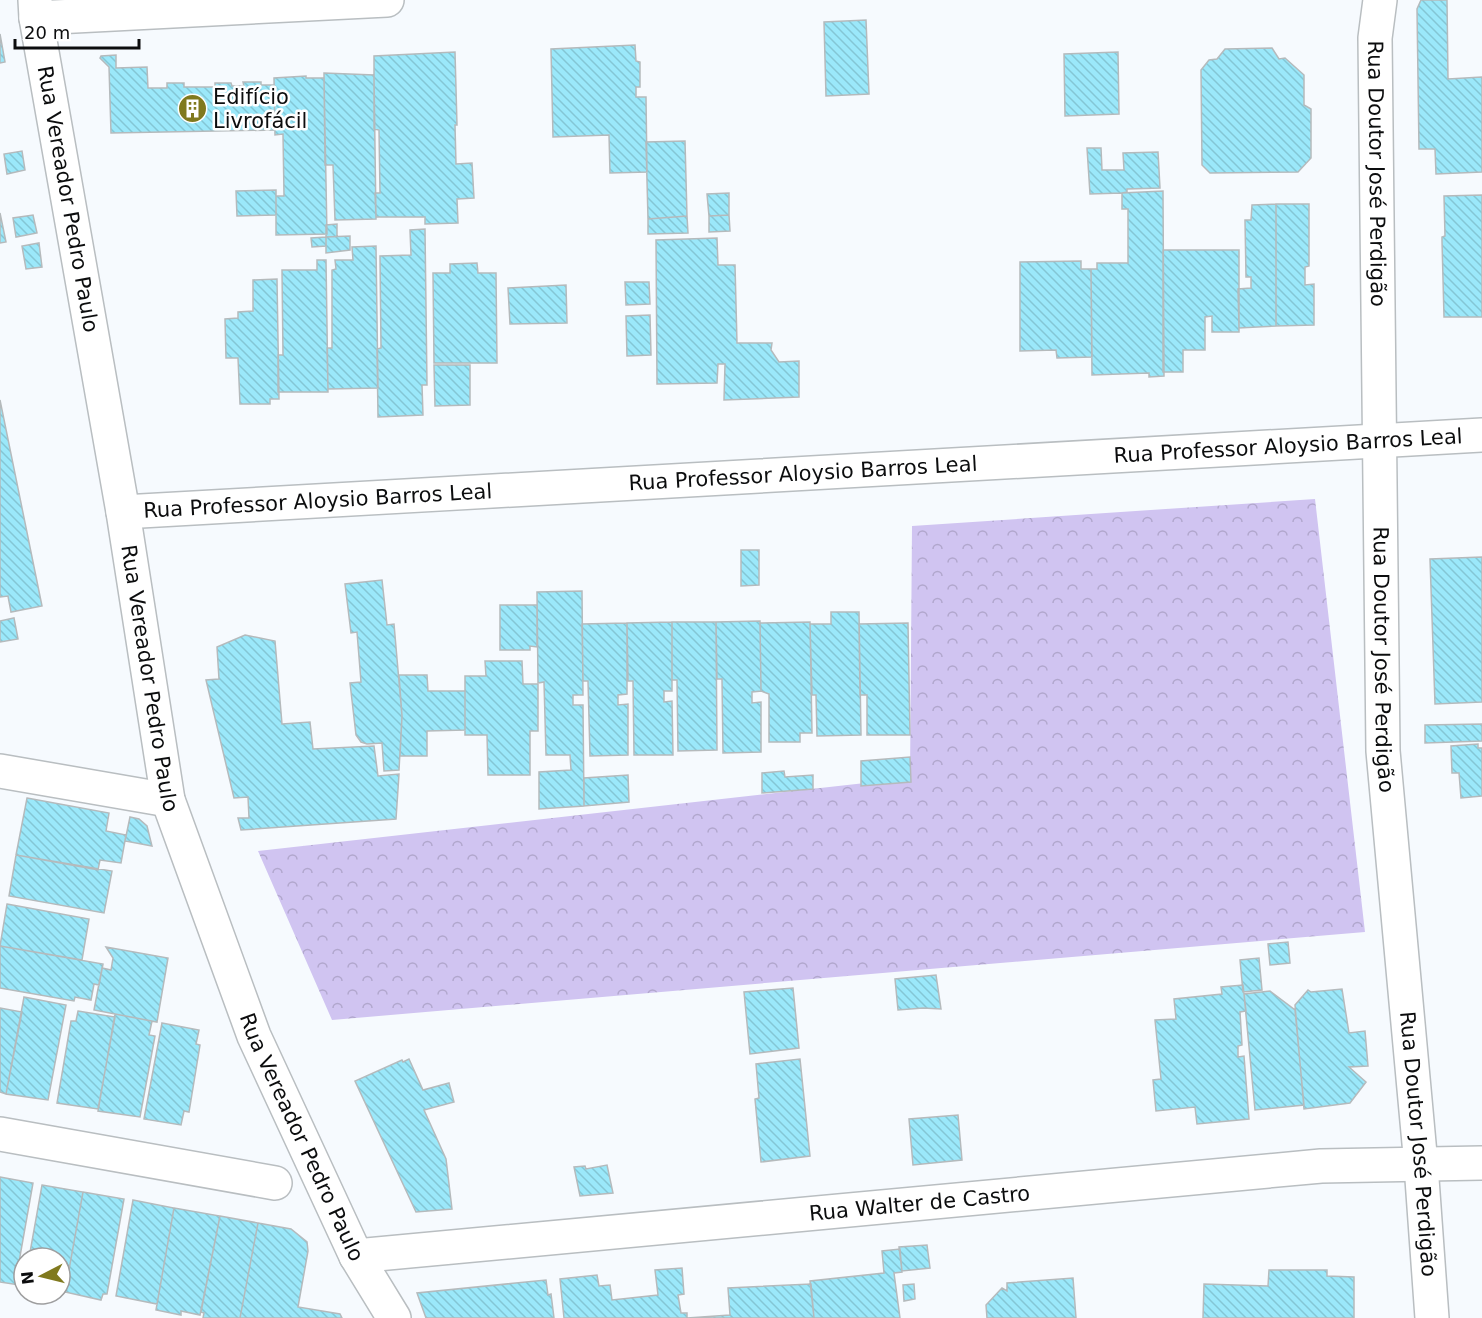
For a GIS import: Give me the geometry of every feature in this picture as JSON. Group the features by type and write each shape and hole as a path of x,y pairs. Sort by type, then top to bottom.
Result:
{"street":[{"path":"36,9 387,0"},
{"name":"Rua Doutor José Perdigão","path":"1380,0 1375,38 1383,751 1421,1165 1432,1318"},
{"name":"Rua Vereador Pedro Paulo","path":"36,9 123,512 168,800 254,1036 356,1257 394,1318"},
{"name":"Rua Professor Aloysio Barros Leal","path":"123,512 1482,435"},
{"path":"0,771 168,800"},
{"path":"0,1134 275,1183"},
{"name":"Rua Walter de Castro","path":"356,1257 1321,1166 1482,1163"}],"green space":[{"path":"1315,499 1365,932 332,1020 258,851 910,778 912,526"}],"building":[{"path":"1421,0 1447,0 1448,79 1482,77 1482,172 1436,174 1435,149 1419,149 1417,9"},
{"path":"866,20 869,94 826,96 824,22"},
{"path":"0,34 5,62 0,63"},
{"path":"635,45 636,61 640,62 640,87 636,87 636,97 646,97 647,172 610,173 609,135 553,137 551,49"},
{"path":"1272,48 1279,59 1285,58 1304,75 1304,105 1311,109 1311,158 1298,172 1210,173 1202,165 1201,70 1209,60 1217,59 1225,49"},
{"path":"455,52 456,164 472,163 474,198 457,199 458,223 425,224 425,217 376,217 375,193 380,193 379,130 374,129 374,56"},
{"path":"1118,52 1119,114 1065,116 1064,54"},
{"name":"Edifício Livrofácil","path":"116,55 116,68 147,67 148,88 167,88 167,83 184,83 184,87 215,87 215,83 244,86 243,82 274,85 275,130 111,133 109,67 100,58"},
{"path":"324,73 374,75 376,219 335,220 333,165 325,165"},
{"path":"306,76 306,78 324,78 327,234 276,235 276,196 284,196 283,134 275,135 274,78"},
{"path":"685,141 687,216 648,219 646,142"},
{"path":"1087,148 1101,148 1102,170 1124,170 1123,153 1158,152 1160,188 1127,189 1127,192 1122,193 1090,194"},
{"path":"22,151 25,170 7,174 4,154"},
{"path":"276,190 276,215 237,216 236,191"},
{"path":"1163,191 1164,376 1149,377 1149,373 1092,375 1091,269 1097,269 1097,263 1128,263 1128,209 1122,209 1122,193"},
{"path":"729,193 729,215 709,216 707,194"},
{"path":"1482,195 1482,317 1444,317 1442,237 1445,236 1444,196"},
{"path":"1276,204 1276,326 1239,328 1238,289 1251,288 1251,277 1246,277 1245,220 1251,220 1252,205"},
{"path":"1276,204 1309,204 1309,266 1305,267 1305,285 1314,284 1314,325 1276,326"},
{"path":"0,213 6,242 0,243"},
{"path":"33,215 37,233 16,237 13,218"},
{"path":"729,215 730,231 709,232 709,216"},
{"path":"687,216 688,233 648,234 648,219"},
{"path":"337,224 337,237 326,237 326,225"},
{"path":"425,229 427,385 422,385 423,415 378,417 377,349 381,348 380,256 411,255 410,230"},
{"path":"350,236 350,250 326,253 326,237"},
{"path":"326,237 326,246 312,247 311,238"},
{"path":"717,238 718,265 735,265 737,343 772,343 771,350 779,362 799,361 799,397 724,400 725,364 718,364 717,383 657,384 656,240"},
{"path":"39,243 42,267 26,269 22,246"},
{"path":"376,246 378,388 328,389 327,348 332,348 332,270 336,269 335,260 353,260 352,247"},
{"path":"1163,250 1239,250 1239,332 1212,332 1212,316 1205,317 1205,350 1183,350 1183,372 1163,372"},
{"path":"317,260 326,260 328,392 278,392 278,355 283,355 282,270 317,270"},
{"path":"1081,261 1081,269 1091,269 1092,357 1057,358 1056,350 1020,351 1020,262"},
{"path":"477,263 478,273 496,273 497,363 434,363 433,273 450,273 450,264"},
{"path":"277,279 279,399 270,399 270,404 240,404 238,358 226,358 225,319 238,318 238,312 253,311 253,280"},
{"path":"625,282 649,282 650,304 626,305"},
{"path":"566,285 567,323 510,324 508,288"},
{"path":"650,315 651,355 627,356 626,316"},
{"path":"434,365 470,365 470,405 435,406"},
{"path":"0,400 42,606 11,612 8,596 0,597"},
{"path":"741,550 759,550 759,585 741,586"},
{"path":"1482,557 1482,702 1435,704 1430,559"},
{"path":"382,580 387,625 394,624 402,716 399,770 384,771 382,743 367,744 361,742 356,735 350,683 361,682 357,632 351,633 345,584"},
{"path":"582,591 583,695 573,695 573,705 583,705 584,806 539,809 539,772 571,770 570,755 546,755 544,682 538,683 537,592"},
{"path":"500,605 537,605 537,647 530,646 530,650 500,650"},
{"path":"831,612 859,612 861,735 817,736 816,695 812,695 810,624 831,624"},
{"path":"14,618 18,639 0,642 0,621"},
{"path":"760,621 761,691 752,692 752,703 761,702 761,752 723,753 722,679 717,679 716,622"},
{"path":"672,622 716,622 717,750 678,751 677,680 672,680"},
{"path":"672,622 672,691 664,691 664,702 672,701 673,755 634,755 633,681 628,681 627,623"},
{"path":"810,622 812,733 800,733 800,742 769,742 769,694 761,691 760,623"},
{"path":"627,623 627,694 618,695 618,705 628,704 628,755 590,756 588,681 583,681 582,624"},
{"path":"908,623 910,735 867,735 867,695 860,695 859,624"},
{"path":"245,635 275,641 282,724 310,722 313,749 374,746 378,776 399,774 396,819 241,830 238,818 249,818 248,797 234,798 206,680 219,679 217,647"},
{"path":"485,661 522,661 523,684 538,684 538,731 530,731 530,775 488,775 487,735 465,735 465,676 486,676"},
{"path":"399,675 427,675 428,691 465,691 465,730 427,731 427,756 400,756 402,716"},
{"path":"1482,724 1482,741 1425,743 1425,725"},
{"path":"1478,744 1478,748 1482,748 1482,796 1461,798 1459,773 1452,773 1451,746"},
{"path":"910,757 911,782 861,786 861,761"},
{"path":"784,771 785,777 813,775 813,789 762,793 762,773"},
{"path":"628,775 629,802 584,806 584,778"},
{"path":"27,798 109,813 106,831 126,835 121,863 100,860 98,870 16,855"},
{"path":"130,817 139,819 147,826 152,846 125,841"},
{"path":"16,855 112,871 104,913 9,896"},
{"path":"7,904 89,919 82,960 0,946"},
{"path":"1288,942 1290,963 1270,965 1268,944"},
{"path":"0,946 103,964 99,985 94,984 91,1000 75,997 74,1001 0,988"},
{"path":"106,947 168,958 157,1022 94,1010 102,968 111,970 113,958"},
{"path":"1259,958 1262,990 1243,992 1240,960"},
{"path":"936,975 941,1009 898,1010 895,979"},
{"path":"1243,985 1246,1011 1240,1012 1242,1045 1238,1046 1238,1057 1244,1056 1249,1119 1197,1124 1195,1107 1156,1111 1153,1080 1161,1079 1155,1020 1176,1019 1174,999 1222,994 1221,987"},
{"path":"793,988 799,1048 750,1054 744,992"},
{"path":"1342,989 1349,1033 1365,1031 1368,1066 1349,1067 1366,1082 1350,1103 1304,1109 1295,1005 1308,990 1311,992"},
{"path":"1270,991 1295,1010 1304,1105 1255,1110 1244,994"},
{"path":"24,997 66,1005 48,1100 6,1094"},
{"path":"0,1008 22,1012 6,1094 0,1092"},
{"path":"78,1011 115,1017 98,1109 57,1103 71,1021 76,1021"},
{"path":"115,1014 152,1021 149,1035 155,1036 140,1117 98,1111"},
{"path":"162,1023 199,1030 196,1044 200,1045 189,1112 184,1111 181,1125 144,1119"},
{"path":"409,1059 423,1090 449,1083 454,1102 424,1110 446,1159 452,1209 416,1212 355,1081"},
{"path":"800,1059 810,1156 761,1162 755,1099 759,1098 756,1064"},
{"path":"958,1115 962,1160 913,1165 909,1119"},
{"path":"607,1165 613,1193 580,1196 574,1167 585,1166 586,1169"},
{"path":"0,1177 33,1183 22,1246 12,1246 12,1284 0,1282"},
{"path":"42,1185 83,1192 72,1253 72,1246 31,1246"},
{"path":"83,1192 124,1199 107,1294 103,1294 101,1300 72,1294 72,1253"},
{"path":"133,1200 174,1208 157,1304 116,1296"},
{"path":"174,1208 220,1216 200,1315 181,1311 181,1315 156,1310"},
{"path":"220,1216 258,1223 240,1318 203,1318 204,1313 201,1312"},
{"path":"258,1223 291,1229 307,1242 308,1251 298,1307 340,1314 342,1318 240,1318"},
{"path":"927,1245 930,1268 902,1271 899,1247"},
{"path":"900,1249 902,1272 894,1273 900,1318 814,1318 810,1281 884,1273 882,1251"},
{"path":"682,1268 684,1294 678,1295 681,1313 687,1313 687,1318 564,1318 560,1279 597,1275 599,1286 610,1285 612,1300 658,1295 655,1270"},
{"path":"1269,1270 1327,1270 1327,1276 1354,1277 1354,1318 1203,1318 1204,1284 1268,1286"},
{"path":"1073,1278 1076,1318 987,1318 986,1305 1002,1288 1007,1291 1007,1283"},
{"path":"546,1280 548,1295 551,1294 554,1318 426,1318 417,1293"},
{"path":"811,1284 814,1318 687,1318 730,1315 728,1288"},
{"path":"914,1284 915,1299 904,1301 903,1285"}],"place":[{"name":"Edifício Livrofácil","path":"192,109"}]}
